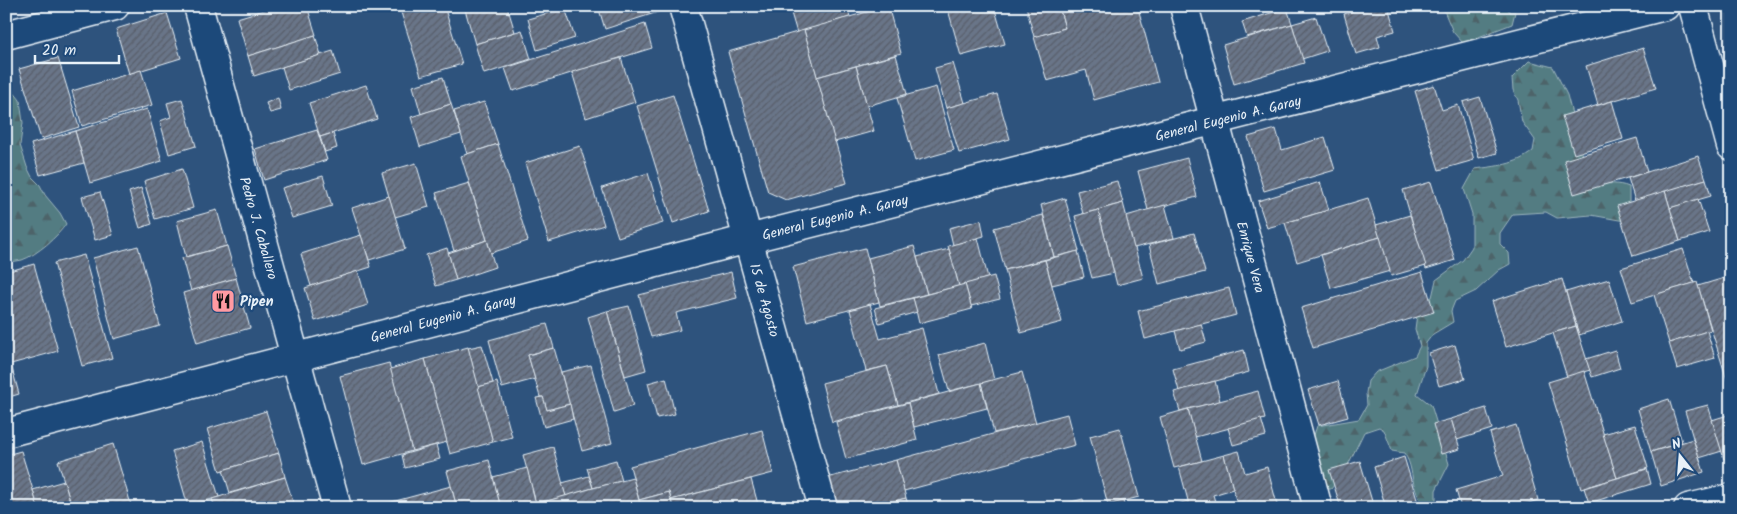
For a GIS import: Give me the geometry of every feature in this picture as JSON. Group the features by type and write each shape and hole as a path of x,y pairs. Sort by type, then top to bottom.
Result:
{"street":[{"path":"6,35 115,6"},
{"name":"Pedro J. Caballero","path":"198,6 337,508"},
{"name":"15 de Agosto","path":"683,6 823,508"},
{"name":"Enrique Vera","path":"1184,6 1318,508"},
{"name":"General Eugenio A. Garay","path":"6,433 748,239 1215,122 1665,6"},
{"path":"1693,6 1731,146"},
{"path":"1688,508 1731,498"}],"green space":[{"path":"1442,6 1505,6 1510,12 1515,12 1512,24 1463,43 1453,32"},
{"path":"1529,61 1553,67 1567,95 1583,156 1594,182 1629,187 1629,210 1625,221 1591,215 1557,218 1546,212 1513,214 1500,233 1500,244 1509,253 1510,264 1499,270 1476,291 1455,301 1451,311 1453,322 1433,334 1426,343 1426,366 1417,394 1431,405 1449,464 1436,490 1436,508 1422,508 1407,457 1404,453 1392,451 1384,430 1379,427 1364,432 1345,471 1331,489 1325,489 1308,453 1317,426 1359,419 1367,405 1368,381 1376,372 1415,356 1420,346 1415,329 1418,307 1422,302 1432,297 1436,280 1463,260 1472,247 1472,214 1464,189 1475,169 1513,162 1533,151 1535,140 1522,122 1518,100 1513,90 1512,78"},
{"path":"6,64 12,79 13,91 20,100 23,123 20,145 27,167 32,177 40,185 66,224 53,239 28,258 6,262"}],"building":[{"path":"277,6 307,6 316,35 248,56 237,18"},
{"path":"375,6 399,6 377,13"},
{"path":"399,6 444,6 462,64 421,76"},
{"path":"464,6 507,6 515,32 475,44"},
{"path":"598,6 660,6 661,11 605,29"},
{"path":"789,6 847,6 850,17 797,33"},
{"path":"888,6 901,53 817,77 804,30"},
{"path":"947,6 994,6 1005,44 961,56"},
{"path":"1026,6 1059,6 1065,28 1034,37"},
{"path":"1059,6 1145,6 1138,8 1158,82 1094,100 1086,70 1047,81 1034,37 1065,28"},
{"path":"1370,6 1388,6 1395,31 1377,36 1380,47 1356,54 1344,14"},
{"path":"1389,6 1408,6 1391,11"},
{"path":"1542,6 1566,6 1544,13"},
{"path":"565,8 575,38 537,50 528,19"},
{"path":"1287,8 1292,24 1247,37 1242,22"},
{"path":"167,13 181,58 129,74 116,29"},
{"path":"1316,17 1327,51 1302,59 1292,24"},
{"path":"645,24 652,48 513,91 505,68"},
{"path":"1292,24 1304,63 1234,84 1223,45"},
{"path":"522,30 531,59 484,74 475,44"},
{"path":"804,30 847,183 786,200 768,192 728,52"},
{"path":"315,35 321,55 254,76 248,56"},
{"path":"1643,48 1656,88 1598,105 1586,66"},
{"path":"333,51 340,74 289,90 282,67"},
{"path":"896,55 907,94 867,106 856,66"},
{"path":"58,58 79,127 41,139 19,69"},
{"path":"621,58 635,102 586,118 572,72"},
{"path":"953,63 965,103 946,108 935,68"},
{"path":"856,66 874,131 835,142 817,77"},
{"path":"141,70 152,105 82,126 72,91"},
{"path":"443,77 451,104 421,114 413,86"},
{"path":"366,85 377,119 320,137 309,103"},
{"path":"1434,85 1442,110 1458,105 1474,160 1439,170 1415,91"},
{"path":"936,87 954,150 915,161 897,98"},
{"path":"997,94 1010,139 959,153 946,108"},
{"path":"673,95 709,211 673,223 637,106"},
{"path":"1480,97 1497,153 1479,158 1463,102"},
{"path":"278,98 281,110 270,113 266,103"},
{"path":"182,99 196,146 169,154 160,121 171,117 167,103"},
{"path":"1612,101 1623,139 1574,154 1562,116"},
{"path":"484,102 498,144 467,154 454,111"},
{"path":"451,104 461,134 420,147 411,117"},
{"path":"147,109 162,161 90,183 75,131"},
{"path":"1276,129 1282,150 1325,137 1335,170 1264,191 1248,137"},
{"path":"317,130 327,160 264,180 255,149"},
{"path":"75,131 84,163 40,175 31,144"},
{"path":"333,133 337,148 325,152 320,137"},
{"path":"1637,138 1647,172 1574,194 1564,160"},
{"path":"498,144 528,241 491,253 461,156"},
{"path":"580,146 604,225 549,242 525,163"},
{"path":"1698,156 1706,179 1635,201 1628,178"},
{"path":"1187,158 1197,197 1148,210 1138,171"},
{"path":"416,163 429,207 395,217 382,173"},
{"path":"182,169 193,208 155,219 144,181"},
{"path":"648,173 663,223 618,237 602,188"},
{"path":"323,176 332,206 292,218 282,188"},
{"path":"1706,179 1711,196 1670,208 1665,191"},
{"path":"1117,181 1123,203 1083,214 1077,191"},
{"path":"1320,182 1329,210 1267,228 1258,201"},
{"path":"1431,182 1455,260 1426,269 1403,190"},
{"path":"469,183 487,240 454,251 436,193"},
{"path":"141,188 152,224 140,228 129,192"},
{"path":"1665,191 1680,241 1633,256 1617,206"},
{"path":"100,192 113,235 95,240 82,197"},
{"path":"389,196 405,249 369,260 352,208"},
{"path":"1065,198 1079,251 1054,257 1041,205"},
{"path":"1368,198 1380,237 1297,262 1285,223"},
{"path":"1698,199 1709,232 1680,241 1670,208"},
{"path":"1123,203 1143,278 1117,285 1098,210"},
{"path":"1165,205 1174,238 1134,248 1126,216"},
{"path":"217,210 227,246 186,257 177,221"},
{"path":"1098,210 1114,273 1092,278 1075,216"},
{"path":"1043,215 1054,257 1005,270 994,228"},
{"path":"1410,215 1426,266 1391,276 1376,225"},
{"path":"981,220 984,236 953,245 949,228"},
{"path":"1194,233 1205,272 1159,284 1149,245"},
{"path":"361,235 371,267 311,286 301,254"},
{"path":"1380,237 1390,271 1331,288 1321,255"},
{"path":"978,238 988,278 959,286 948,246"},
{"path":"487,240 495,267 456,280 448,253"},
{"path":"138,246 160,326 114,339 93,258"},
{"path":"227,246 236,278 191,291 182,258"},
{"path":"914,246 927,294 880,306 868,258"},
{"path":"447,248 456,280 436,286 426,255"},
{"path":"865,248 879,302 807,321 793,267"},
{"path":"949,249 959,286 927,294 917,257"},
{"path":"1683,249 1694,283 1632,302 1621,268"},
{"path":"1078,251 1084,277 1052,285 1045,260"},
{"path":"84,255 112,358 82,366 54,263"},
{"path":"1045,260 1062,322 1021,333 1005,270"},
{"path":"34,264 58,351 11,364 6,346 6,272"},
{"path":"358,271 368,305 315,321 305,288"},
{"path":"731,272 737,298 676,313 680,330 651,337 639,295"},
{"path":"1422,272 1434,312 1313,348 1301,308"},
{"path":"994,276 1000,299 971,306 965,284"},
{"path":"1731,276 1731,393 1698,286"},
{"path":"236,278 250,328 197,343 183,293"},
{"path":"1562,279 1576,326 1506,347 1492,301"},
{"path":"1609,279 1622,321 1579,335 1566,292"},
{"path":"1697,282 1711,330 1669,343 1654,295"},
{"path":"965,284 972,309 919,323 913,298"},
{"path":"1229,288 1236,315 1145,339 1138,311"},
{"path":"913,298 917,312 879,323 875,308"},
{"path":"870,304 880,339 922,328 939,394 898,405 887,366 866,371 850,310"},
{"path":"629,306 646,370 625,376 607,311"},
{"path":"607,311 633,406 614,412 588,317"},
{"path":"547,324 554,348 528,355 535,379 502,388 489,340"},
{"path":"1201,324 1206,342 1180,349 1175,331"},
{"path":"1576,326 1590,370 1567,377 1553,333"},
{"path":"1707,331 1715,358 1677,369 1669,343"},
{"path":"985,343 994,380 949,391 939,355"},
{"path":"482,345 493,383 478,387 468,348"},
{"path":"1455,345 1465,379 1439,386 1429,353"},
{"path":"6,346 19,394 6,398"},
{"path":"468,347 493,442 450,454 425,359"},
{"path":"554,348 570,404 547,410 543,397 540,397 528,355"},
{"path":"1244,350 1249,372 1179,391 1173,369"},
{"path":"1615,350 1620,368 1592,377 1586,359"},
{"path":"425,359 447,442 412,451 390,369"},
{"path":"389,363 412,451 363,465 340,376"},
{"path":"591,365 612,443 582,451 561,372"},
{"path":"887,366 898,405 832,422 822,383"},
{"path":"1584,371 1617,478 1581,489 1548,382"},
{"path":"1022,372 1036,423 994,433 981,383"},
{"path":"666,378 675,414 657,418 648,383"},
{"path":"1215,381 1220,401 1180,411 1174,392"},
{"path":"1338,381 1348,417 1319,425 1308,390"},
{"path":"497,382 512,437 493,442 478,387"},
{"path":"981,383 987,408 914,427 908,403"},
{"path":"1258,391 1265,419 1195,437 1188,409"},
{"path":"543,397 547,410 570,404 573,419 544,427 536,398"},
{"path":"1669,399 1682,442 1651,452 1638,409"},
{"path":"908,403 917,440 846,459 836,422"},
{"path":"1708,405 1722,451 1699,458 1685,411"},
{"path":"1486,408 1492,429 1457,440 1451,419"},
{"path":"1188,409 1202,461 1174,468 1160,417"},
{"path":"266,411 279,453 220,471 207,429"},
{"path":"1067,414 1075,445 904,491 896,460"},
{"path":"1731,414 1731,457 1724,459 1712,420"},
{"path":"1261,419 1266,436 1233,445 1228,428"},
{"path":"1451,419 1460,449 1441,454 1433,424"},
{"path":"1516,425 1538,500 1513,508 1461,508 1456,490 1503,476 1490,433"},
{"path":"1635,425 1648,468 1617,478 1603,434"},
{"path":"1120,428 1139,497 1108,505 1090,436"},
{"path":"762,430 773,473 671,500 669,492 639,500 630,466"},
{"path":"1693,439 1704,472 1661,486 1651,452"},
{"path":"202,442 219,497 188,506 172,451"},
{"path":"113,444 132,508 72,508 58,461"},
{"path":"436,445 440,459 405,468 402,455"},
{"path":"553,447 566,496 536,504 523,455"},
{"path":"21,451 38,508 6,508 6,455"},
{"path":"1239,451 1245,473 1267,467 1278,508 1238,508 1224,455"},
{"path":"279,453 285,477 230,493 223,470"},
{"path":"1224,455 1233,489 1213,495 1217,508 1190,508 1179,467"},
{"path":"1404,457 1418,503 1401,508 1386,508 1374,467"},
{"path":"489,460 501,508 457,508 447,471"},
{"path":"616,460 622,481 593,488 587,468"},
{"path":"896,460 906,498 868,508 831,508 823,479"},
{"path":"1360,461 1374,508 1341,508 1329,470"},
{"path":"527,468 536,504 521,508 501,508 493,477"},
{"path":"1647,469 1651,484 1589,503 1584,488"},
{"path":"589,476 593,488 566,496 562,483"},
{"path":"285,477 295,508 215,508 212,499"},
{"path":"633,478 641,508 522,508 593,488"},
{"path":"751,479 759,508 673,508 671,500"},
{"path":"64,481 72,508 38,508 33,490"},
{"path":"451,486 457,508 377,508 377,506"},
{"path":"669,492 673,508 641,508 639,500"},
{"path":"906,498 909,508 868,508"},
{"path":"1083,499 1085,508 1055,508 1055,506"},
{"path":"1123,501 1125,508 1098,508 1108,505"},
{"path":"1188,501 1190,508 1164,508"}],"place":[{"name":"Pipen","path":"223,301"}]}
